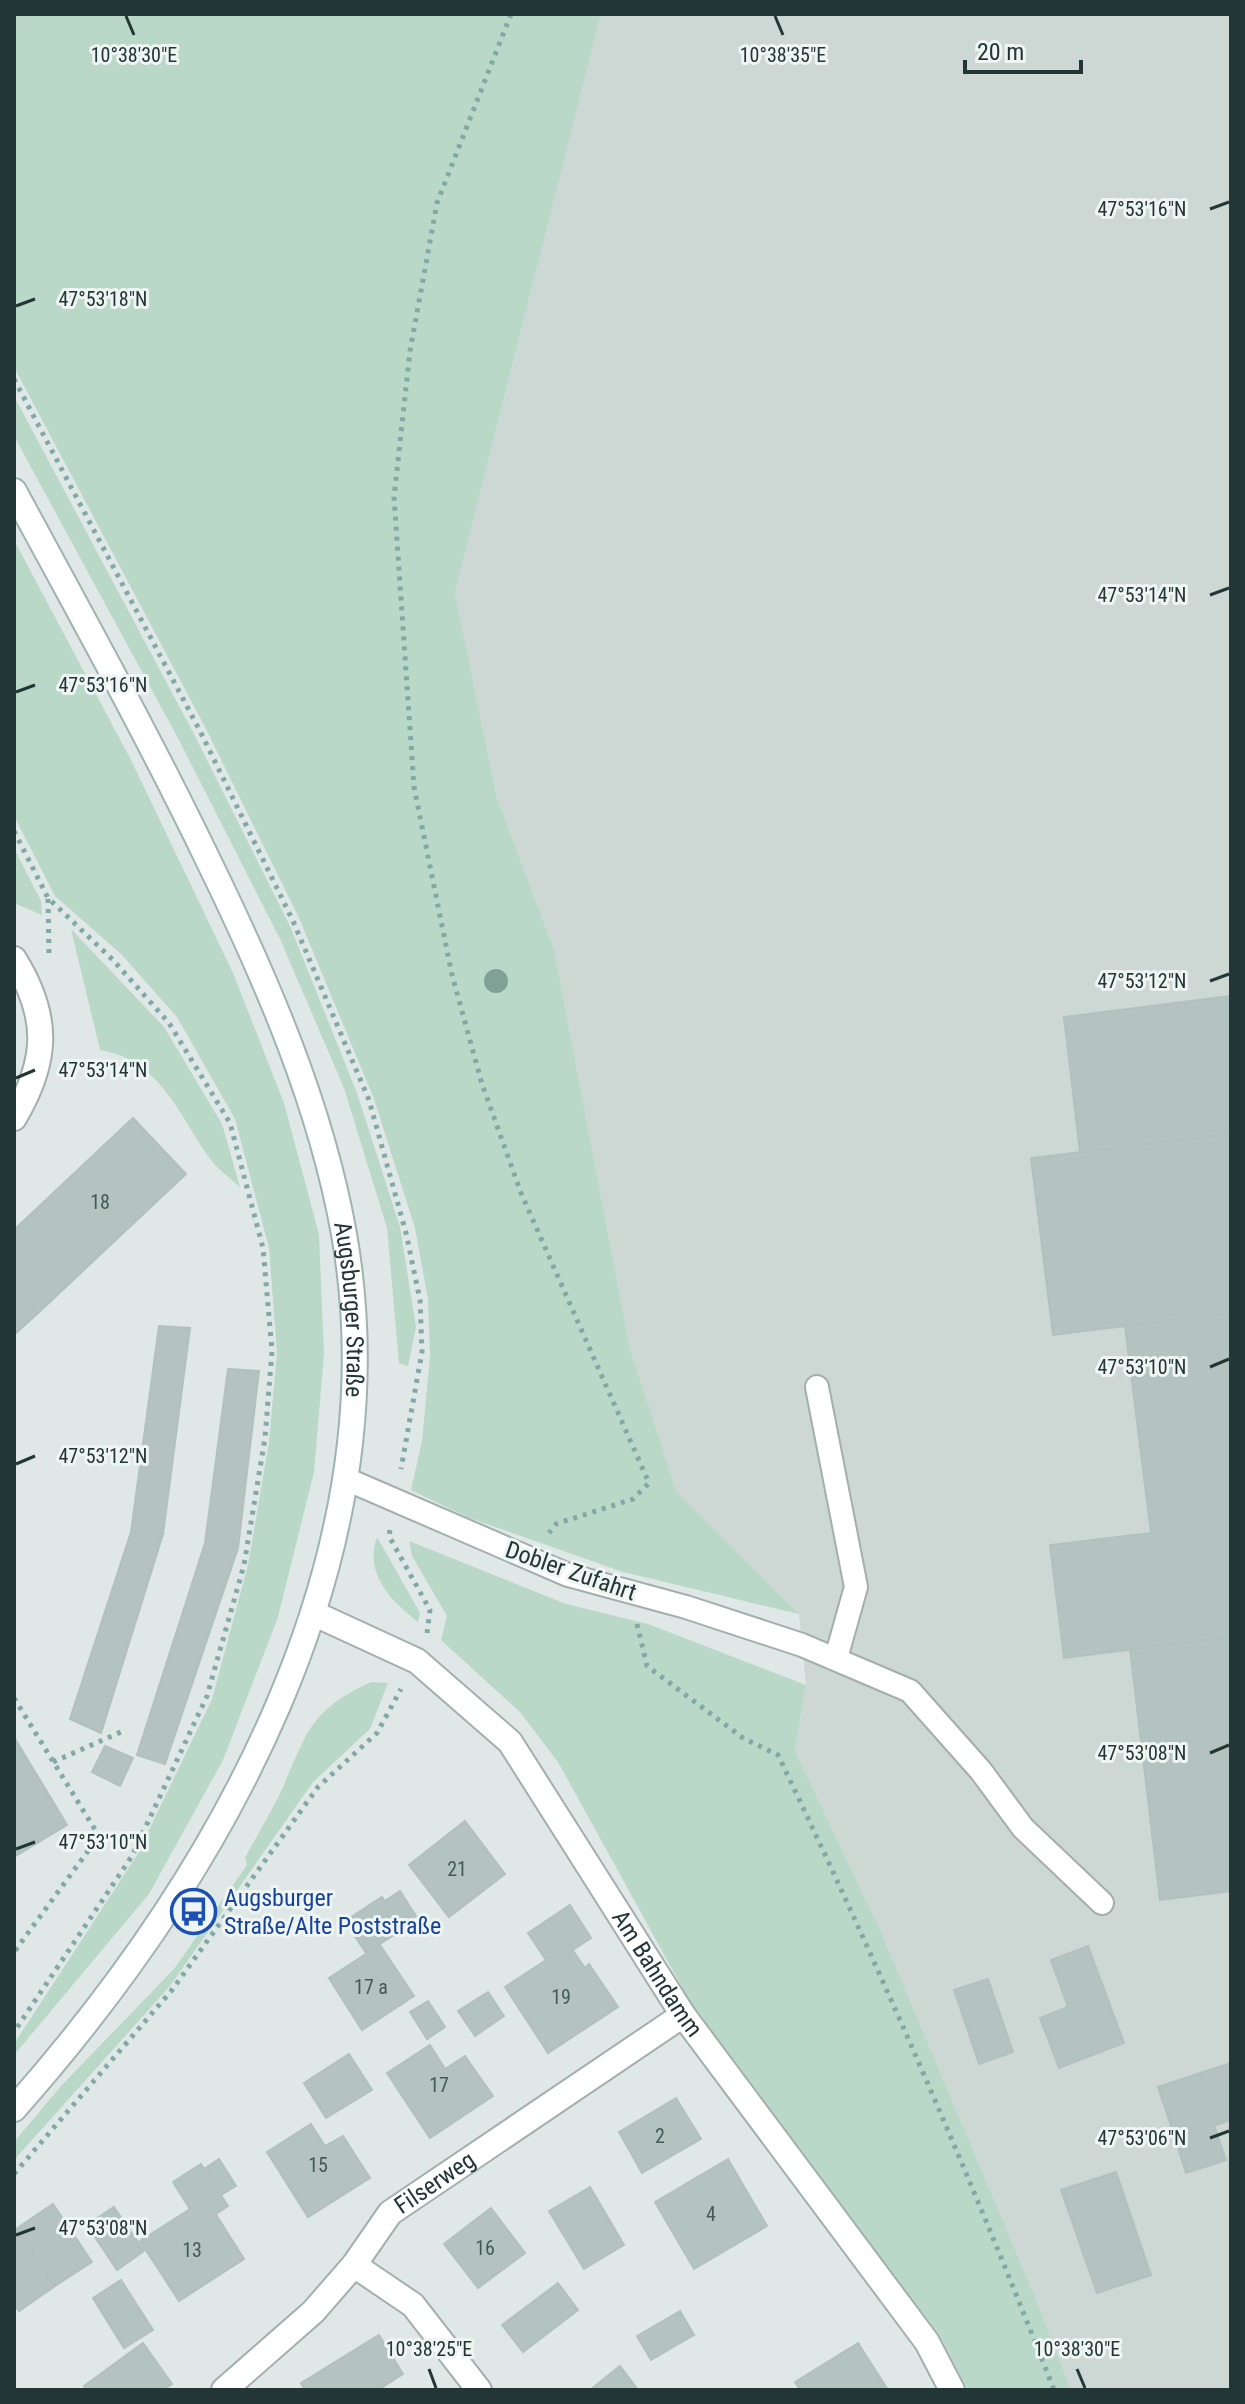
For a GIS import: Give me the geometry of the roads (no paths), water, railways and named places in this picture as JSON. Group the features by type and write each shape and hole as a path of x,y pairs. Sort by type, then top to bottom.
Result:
{"street":[{"name":"Augsburger Straße","path":"14,491 168,777 257,962 311,1106 344,1233 358,1353 346,1479 315,1614 247,1773 170,1909 47,2072 14,2109"},
{"path":"14,959 30,984 43,1046 30,1092 14,1118"},
{"name":"Am Bahndamm","path":"315,1614 417,1661 510,1742 683,2015 927,2342 952,2390"},
{"name":"Filserweg","path":"224,2390 313,2312 354,2265 390,2213 683,2015"},
{"path":"354,2265 413,2305 479,2390"}],"lane":[{"path":"817,1387 856,1587 836,1658"},
{"name":"Dobler Zufahrt","path":"346,1479 568,1575 802,1645 910,1691 981,1771 1023,1828 1102,1903"}],"place":[{"name":"Augsburger Straße/Alte Poststraße","path":"193,1912"}]}
